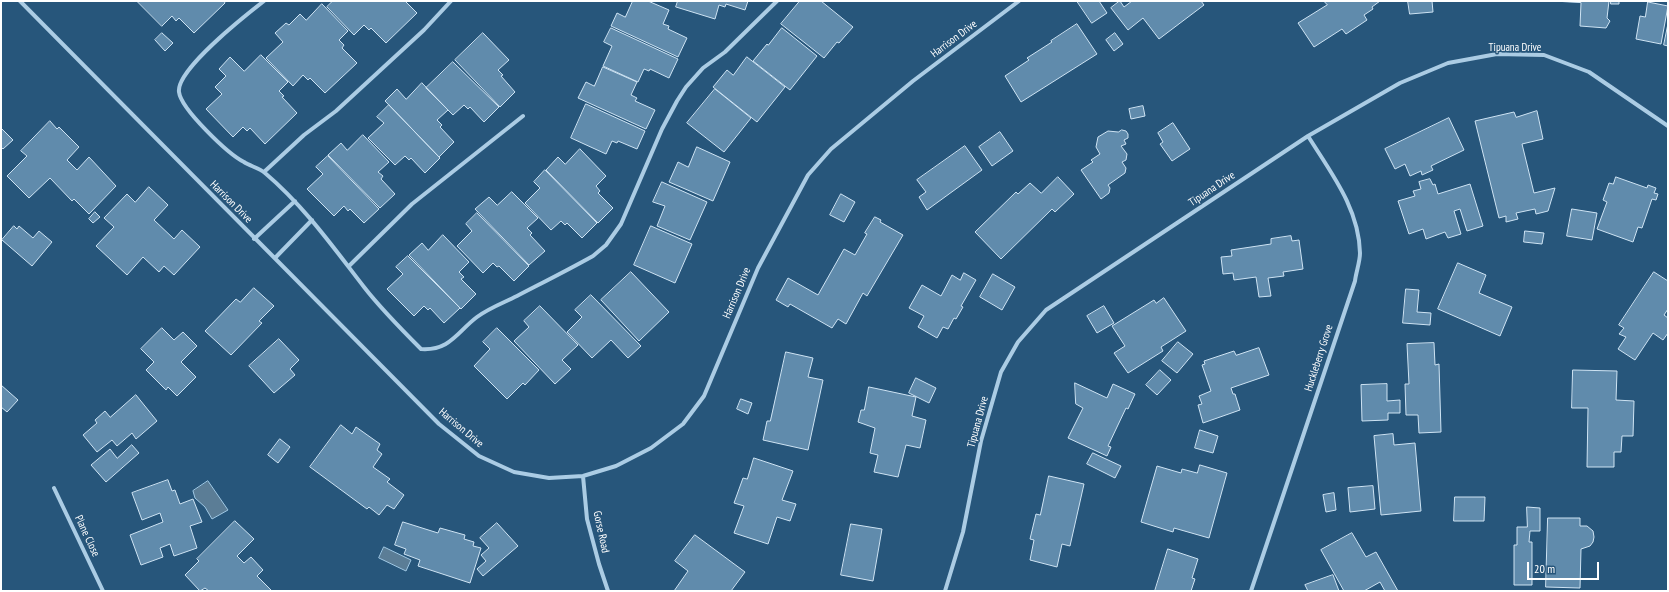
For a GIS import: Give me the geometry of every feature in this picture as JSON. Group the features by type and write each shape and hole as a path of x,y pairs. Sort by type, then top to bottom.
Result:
{"street":[{"name":"Harrison Drive","path":"20,1 254,239 275,258 439,424 479,456 514,472 549,478 583,476 616,466 651,448 683,424 704,396 758,268 808,174 831,149 913,81 1019,1"},
{"path":"264,1 238,21 188,68 180,82 179,92 183,102 191,113 225,149 243,162 264,172 295,201 312,220 382,309 421,349 428,350 442,347 451,342 476,317 593,256 606,245 621,224 662,129 686,87 704,68 725,52 777,1"},
{"path":"264,172 304,135 336,111 424,30 451,1"},
{"name":"Tipuana Drive","path":"945,591 963,532 981,441 1001,372 1018,342 1046,310 1308,136 1400,83 1448,63 1496,54 1544,55 1589,72 1668,126"},
{"path":"349,266 412,204 523,116"},
{"name":"Huckleberry Grove","path":"1251,591 1354,281 1360,255 1357,231 1351,206 1308,136"},
{"path":"254,239 295,201"},
{"path":"275,258 312,220"},
{"name":"Gorse Road","path":"583,476 587,519 608,591"},
{"name":"Plane Close","path":"54,488 103,591"}],"water":[{"path":"208,481 228,510 212,519 205,507 195,498 193,491"},
{"path":"384,547 411,560 406,571 379,558"}],"building":[{"path":"137,1 224,1 225,3 194,33 179,18 176,21 172,16 162,26"},
{"path":"333,1 405,1 417,13 386,43 371,28 369,30 364,25 354,35 327,7"},
{"path":"633,1 648,1 669,10 663,24 669,26 668,29 687,38 678,57 611,26 617,13 625,17"},
{"path":"678,1 748,1 745,10 726,4 725,7 719,5 715,19 676,7"},
{"path":"800,1 821,1 853,27 839,43 837,42 824,58 781,24"},
{"path":"1077,1 1099,1 1107,13 1092,23"},
{"path":"1120,1 1124,7 1132,1 1201,1 1204,5 1159,39 1143,18 1128,30 1111,8"},
{"path":"1324,1 1380,1 1372,7 1373,9 1364,15 1367,20 1346,34 1342,29 1314,47 1298,23 1327,5"},
{"path":"1408,1 1432,1 1433,12 1410,14"},
{"path":"1554,1 1609,1 1607,18 1610,21 1606,28 1580,26 1581,3"},
{"path":"1611,1 1619,1 1619,4 1611,4"},
{"path":"1648,2 1668,6 1661,44 1636,39 1640,16 1645,17"},
{"path":"322,4 348,31 339,40 344,45 342,48 357,63 325,93 310,78 308,80 303,75 293,86 266,58 283,42 275,33 286,23 289,25 300,14 306,20"},
{"path":"1077,24 1097,54 1021,102 1005,76 1029,60 1027,58"},
{"path":"1668,24 1668,46 1664,45"},
{"path":"611,28 678,59 669,78 650,69 649,71 644,69 638,82 603,66 612,46 604,42"},
{"path":"782,28 817,56 790,90 753,61"},
{"path":"162,33 173,43 165,51 155,40"},
{"path":"483,33 509,60 498,70 503,75 501,76 515,92 500,107 455,60"},
{"path":"1115,33 1123,44 1114,51 1106,40"},
{"path":"261,55 288,82 279,91 284,96 282,97 297,113 265,144 250,128 247,131 243,127 233,137 206,109 222,94 215,87 226,76 219,69 230,57 244,71"},
{"path":"747,57 785,87 757,122 713,87 727,70 733,75"},
{"path":"453,62 499,107 484,122 470,107 468,109 464,105 453,115 426,88"},
{"path":"603,67 637,82 631,95 637,98 635,101 655,110 646,129 578,98 586,82 594,86"},
{"path":"422,83 448,110 437,120 442,125 440,127 454,142 439,157 385,101 397,89 406,99"},
{"path":"715,89 751,118 724,152 687,123"},
{"path":"586,104 645,131 637,149 618,141 617,143 612,141 606,154 571,138"},
{"path":"389,105 440,158 425,173 411,158 409,160 405,156 395,165 368,138 384,123 377,117"},
{"path":"1143,106 1145,116 1131,119 1129,109"},
{"path":"1537,111 1543,139 1522,144 1534,193 1555,188 1548,211 1536,214 1535,209 1516,213 1518,219 1506,222 1506,216 1499,218 1475,121 1514,112 1516,117"},
{"path":"1449,118 1464,150 1431,166 1433,170 1422,175 1421,171 1410,176 1405,164 1395,169 1385,149"},
{"path":"50,121 57,129 59,127 79,147 67,160 77,170 89,157 116,186 89,214 74,199 72,201 50,178 29,198 7,176 27,156 21,151"},
{"path":"1173,123 1190,149 1172,161 1160,144 1163,142 1158,133"},
{"path":"1,128 13,140 3,149 1,147"},
{"path":"1122,130 1126,131 1128,134 1128,138 1124,140 1126,144 1121,146 1127,154 1126,160 1122,162 1126,168 1125,173 1108,185 1110,188 1109,193 1101,199 1081,170 1093,162 1091,160 1100,154 1096,147 1098,137 1108,131 1118,132"},
{"path":"1000,132 1013,151 992,166 979,147"},
{"path":"363,135 389,162 378,172 383,176 381,179 395,194 380,208 328,155 341,143 347,150"},
{"path":"965,146 982,170 927,210 919,197 926,192 917,180"},
{"path":"697,147 730,162 713,201 669,182 678,162 688,167"},
{"path":"580,149 606,176 596,186 600,191 598,193 613,208 598,223 546,170 558,157 565,164"},
{"path":"328,156 379,209 364,223 350,209 348,211 344,206 334,216 307,189 323,174 316,167"},
{"path":"545,170 597,223 582,238 567,223 565,225 561,221 551,230 525,203 540,188 534,182"},
{"path":"1058,177 1074,194 1055,212 1052,209 1001,259 975,232 1016,192 1018,194 1030,183 1041,193"},
{"path":"1616,177 1647,188 1648,185 1656,188 1654,193 1658,194 1656,200 1652,199 1642,228 1638,227 1633,242 1597,229 1607,202 1603,200 1609,183 1613,184"},
{"path":"1430,179 1433,185 1435,184 1438,194 1470,184 1483,226 1467,231 1460,209 1454,211 1461,234 1448,238 1445,232 1426,239 1423,229 1409,234 1398,201 1415,196 1413,191 1421,189 1419,182"},
{"path":"662,182 707,202 690,240 657,226 665,206 653,202"},
{"path":"149,187 168,205 154,220 174,239 182,230 200,247 174,275 164,266 159,272 143,257 127,275 96,246 114,227 104,218 127,194 135,202"},
{"path":"512,192 538,218 527,228 532,233 530,235 545,251 529,265 475,209 489,197 497,205"},
{"path":"841,194 855,202 844,222 830,215"},
{"path":"1572,209 1597,213 1592,240 1567,236"},
{"path":"95,212 100,217 93,223 89,219"},
{"path":"477,213 529,266 514,281 499,266 497,267 493,263 483,273 457,246 472,231 466,224"},
{"path":"875,217 881,220 880,222 903,235 867,296 863,293 846,324 838,319 832,328 790,304 788,307 776,300 788,278 818,295 844,249 855,255 867,234 865,233"},
{"path":"14,226 17,229 19,226 33,238 39,231 52,242 32,266 2,240"},
{"path":"651,226 692,244 675,283 634,265"},
{"path":"1525,231 1544,233 1542,244 1524,242"},
{"path":"443,235 469,262 459,272 464,277 461,279 476,294 461,309 409,255 422,243 428,250"},
{"path":"1291,236 1292,241 1299,240 1303,269 1283,272 1284,276 1268,278 1271,296 1259,297 1256,277 1234,280 1233,273 1223,274 1221,257 1232,256 1231,250 1271,244 1271,239"},
{"path":"408,256 460,308 444,323 430,308 428,310 424,306 414,316 387,289 403,274 396,267"},
{"path":"1458,263 1486,275 1479,293 1512,307 1500,336 1438,309"},
{"path":"631,272 669,312 639,341 601,300"},
{"path":"1654,272 1668,281 1668,309 1664,315 1668,318 1668,333 1663,340 1653,333 1635,360 1618,349 1626,337 1619,334 1624,328 1619,325"},
{"path":"964,273 976,280 961,306 963,307 956,319 954,318 948,329 943,327 937,338 918,327 924,316 909,308 922,285 941,296 952,275 960,280"},
{"path":"993,274 1015,287 1002,310 980,297"},
{"path":"254,288 274,306 259,321 262,323 231,355 205,331 236,299 240,302"},
{"path":"1406,289 1419,290 1417,312 1431,313 1430,325 1403,323"},
{"path":"591,295 641,346 628,358 611,340 592,358 567,332 582,317 575,310"},
{"path":"1164,298 1186,331 1161,347 1163,351 1128,373 1114,353 1125,346 1112,326 1154,300 1156,303"},
{"path":"540,306 578,345 562,360 571,369 555,384 514,341 529,327 524,321"},
{"path":"1104,306 1114,323 1097,333 1087,316"},
{"path":"162,328 174,340 183,332 197,346 181,362 196,377 177,396 168,387 166,390 146,370 154,362 141,349"},
{"path":"497,328 539,370 525,385 523,383 507,399 474,366 490,349 483,342"},
{"path":"279,339 299,360 290,369 295,375 274,393 249,366"},
{"path":"1178,342 1193,354 1177,373 1162,361"},
{"path":"1434,343 1435,365 1439,364 1441,432 1419,433 1418,415 1406,415 1405,384 1409,384 1407,344"},
{"path":"1259,348 1269,375 1231,388 1233,394 1235,394 1240,410 1203,423 1198,405 1202,404 1199,396 1211,391 1202,365 1205,364 1204,361 1234,351 1236,355"},
{"path":"786,352 813,358 808,377 823,380 808,450 763,440 767,421 770,421"},
{"path":"1160,370 1171,380 1157,395 1146,385"},
{"path":"1573,370 1617,371 1616,400 1634,401 1633,436 1622,436 1621,452 1614,452 1614,467 1587,467 1588,408 1572,408"},
{"path":"916,378 936,388 929,403 909,393"},
{"path":"1075,383 1107,398 1113,384 1135,394 1128,409 1126,408 1108,446 1111,447 1107,456 1068,438 1083,408 1076,404"},
{"path":"1387,384 1387,401 1400,400 1400,413 1388,413 1388,420 1362,421 1361,385"},
{"path":"1,385 18,400 7,412 1,407"},
{"path":"869,387 916,397 912,416 926,420 920,448 906,445 898,477 874,472 878,455 870,453 875,428 858,422 861,410 864,410"},
{"path":"136,395 157,421 136,439 132,433 117,446 112,440 97,452 83,435 97,423 95,420 105,411 110,417"},
{"path":"741,399 752,403 748,414 737,409"},
{"path":"341,425 352,434 356,427 380,444 377,450 382,454 373,467 390,479 387,482 404,495 394,509 387,505 379,515 369,507 367,509 310,467"},
{"path":"1200,430 1218,436 1213,453 1195,448"},
{"path":"1393,434 1394,445 1415,443 1421,511 1381,515 1374,436"},
{"path":"280,439 290,447 278,463 268,455"},
{"path":"132,445 139,453 106,482 91,465 110,449 117,458"},
{"path":"1093,453 1121,466 1115,478 1087,464"},
{"path":"754,458 793,471 782,500 796,504 790,521 777,517 768,544 734,533 744,506 734,503 743,478 747,479"},
{"path":"1200,465 1227,473 1209,538 1174,528 1173,532 1141,522 1157,466 1181,473 1182,469 1197,473"},
{"path":"1049,476 1084,484 1070,546 1062,544 1057,567 1030,560 1034,540 1030,539 1036,514 1040,515"},
{"path":"168,480 172,491 175,490 180,504 193,499 202,522 190,526 197,548 174,556 170,544 160,548 163,557 141,565 130,535 163,522 160,513 142,520 132,493"},
{"path":"1373,486 1375,509 1350,512 1348,488"},
{"path":"1334,493 1336,510 1326,512 1323,495"},
{"path":"1455,497 1485,497 1484,521 1454,521"},
{"path":"1527,507 1540,508 1540,531 1530,531 1529,542 1532,542 1532,585 1514,585 1514,545 1517,545 1517,527 1527,527"},
{"path":"1548,518 1580,518 1580,526 1587,526 1593,531 1593,542 1590,546 1581,549 1580,588 1546,587"},
{"path":"235,521 254,539 237,556 244,563 251,557 263,570 257,576 272,591 209,591 205,588 200,591 185,575 199,561 197,559"},
{"path":"403,522 438,533 440,528 465,535 464,539 474,542 473,546 481,548 470,583 418,566 420,560 404,554 406,549 395,545"},
{"path":"497,523 518,546 483,576 477,569 486,561 481,555 489,548 480,538"},
{"path":"851,524 882,529 873,581 841,575"},
{"path":"1352,533 1366,557 1376,552 1398,591 1385,591 1380,582 1364,591 1344,591 1321,550"},
{"path":"695,535 745,572 731,591 674,591 688,571 675,561"},
{"path":"1168,549 1198,559 1192,578 1195,579 1191,591 1155,591"},
{"path":"1333,575 1339,591 1308,591 1305,585"}]}
